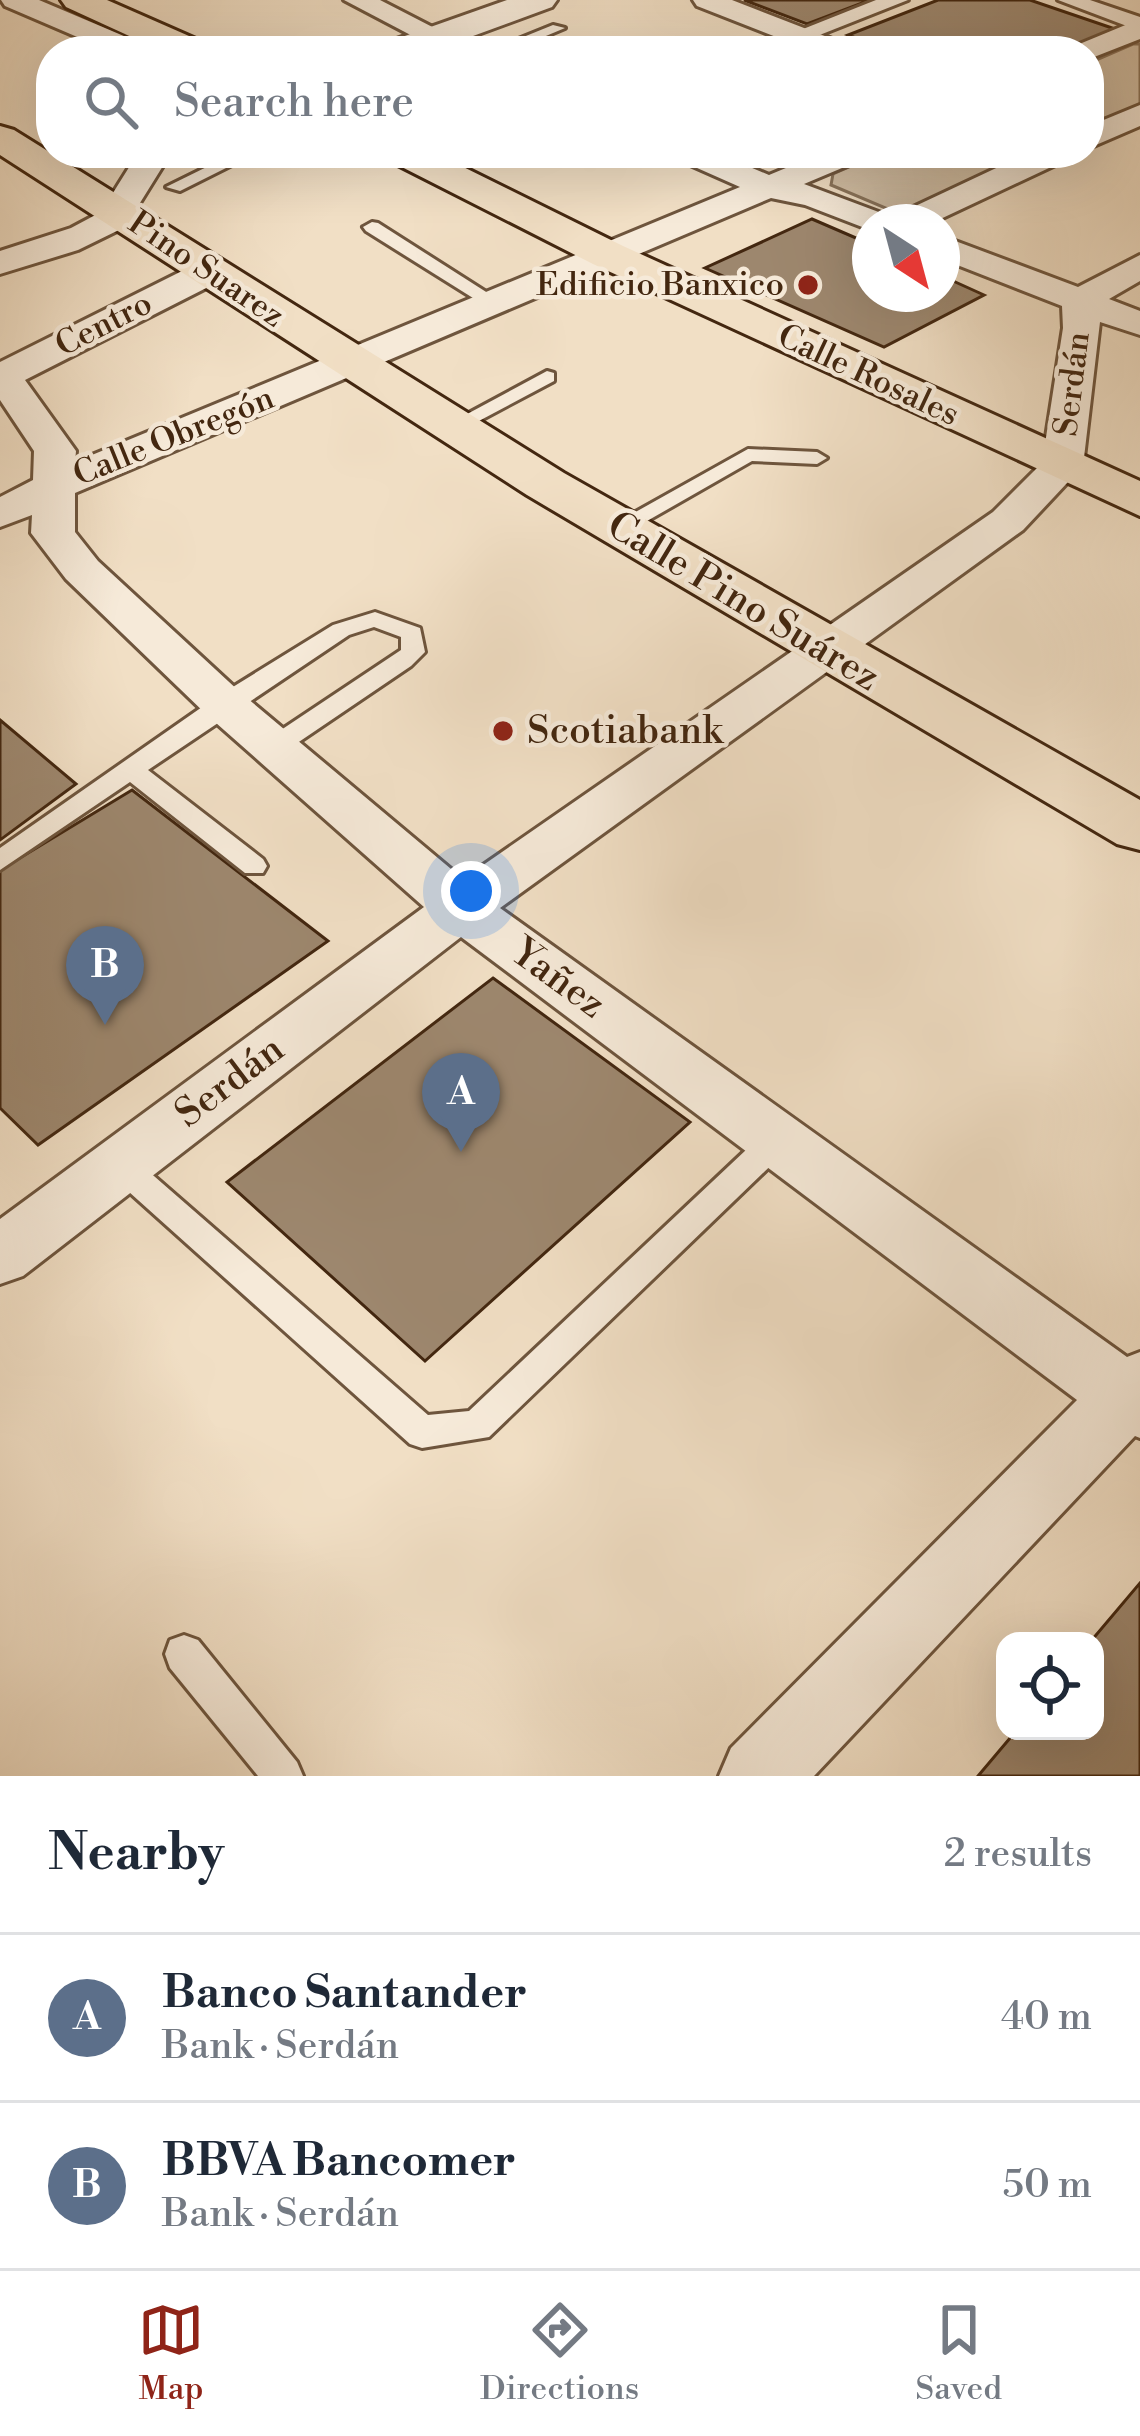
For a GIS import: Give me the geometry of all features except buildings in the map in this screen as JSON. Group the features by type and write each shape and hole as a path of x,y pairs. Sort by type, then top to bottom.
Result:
{"main road":[{"path":"78,0 158,36"},
{"name":"Pino Suarez","path":"0,138 36,160"},
{"name":"Pino Suarez","path":"48,168 351,365"},
{"name":"Calle Rosales","path":"434,168 608,256 1140,500"},
{"name":"Calle Pino Suárez","path":"351,365 822,652 1140,828"}],"street":[{"path":"15,0 100,36"},
{"path":"358,0 432,36"},
{"path":"707,0 799,35 897,0"},
{"path":"1069,0 1140,26"},
{"path":"476,36 549,14"},
{"path":"1104,43 1140,26"},
{"path":"1104,131 1140,115"},
{"path":"0,262 71,238 121,213 143,168"},
{"path":"724,168 770,188 814,196 852,211"},
{"name":"Calle Obregón","path":"0,514 55,485 816,168"},
{"path":"945,204 1023,168"},
{"path":"960,254 1140,324"},
{"path":"1080,302 1140,266"},
{"name":"Centro","path":"0,377 207,273"},
{"name":"Serdán","path":"0,1256 461,908 1007,521 1062,466 1082,328 1080,302"},
{"name":"Yañez","path":"0,377 26,405 56,451 53,533 224,704 461,908 1136,1395"},
{"path":"759,1776 1136,1395"}],"lane":[{"path":"517,36 549,14"},
{"path":"174,187 215,168"},
{"path":"372,227 496,304"},
{"path":"454,427 547,377"},
{"path":"618,528 748,455 817,458"},
{"path":"0,861 224,704 360,622 389,621 412,633 413,652 403,661 274,746"},
{"path":"133,771 254,866"},
{"path":"120,1165 422,1432 477,1426 777,1140"},
{"path":"184,1654 284,1776"}],"shaded area":[{"path":"1140,44 1140,105 1104,122 1104,57"},
{"path":"847,168 1001,168 923,204 876,204 831,185 833,174"}],"place":[{"name":"Edificio Banxico","path":"808,285"},
{"name":"Scotiabank","path":"503,731"},
{"name":"BBVA Bancomer","path":"105,1025"},
{"name":"Banco Santander","path":"461,1152"}]}
